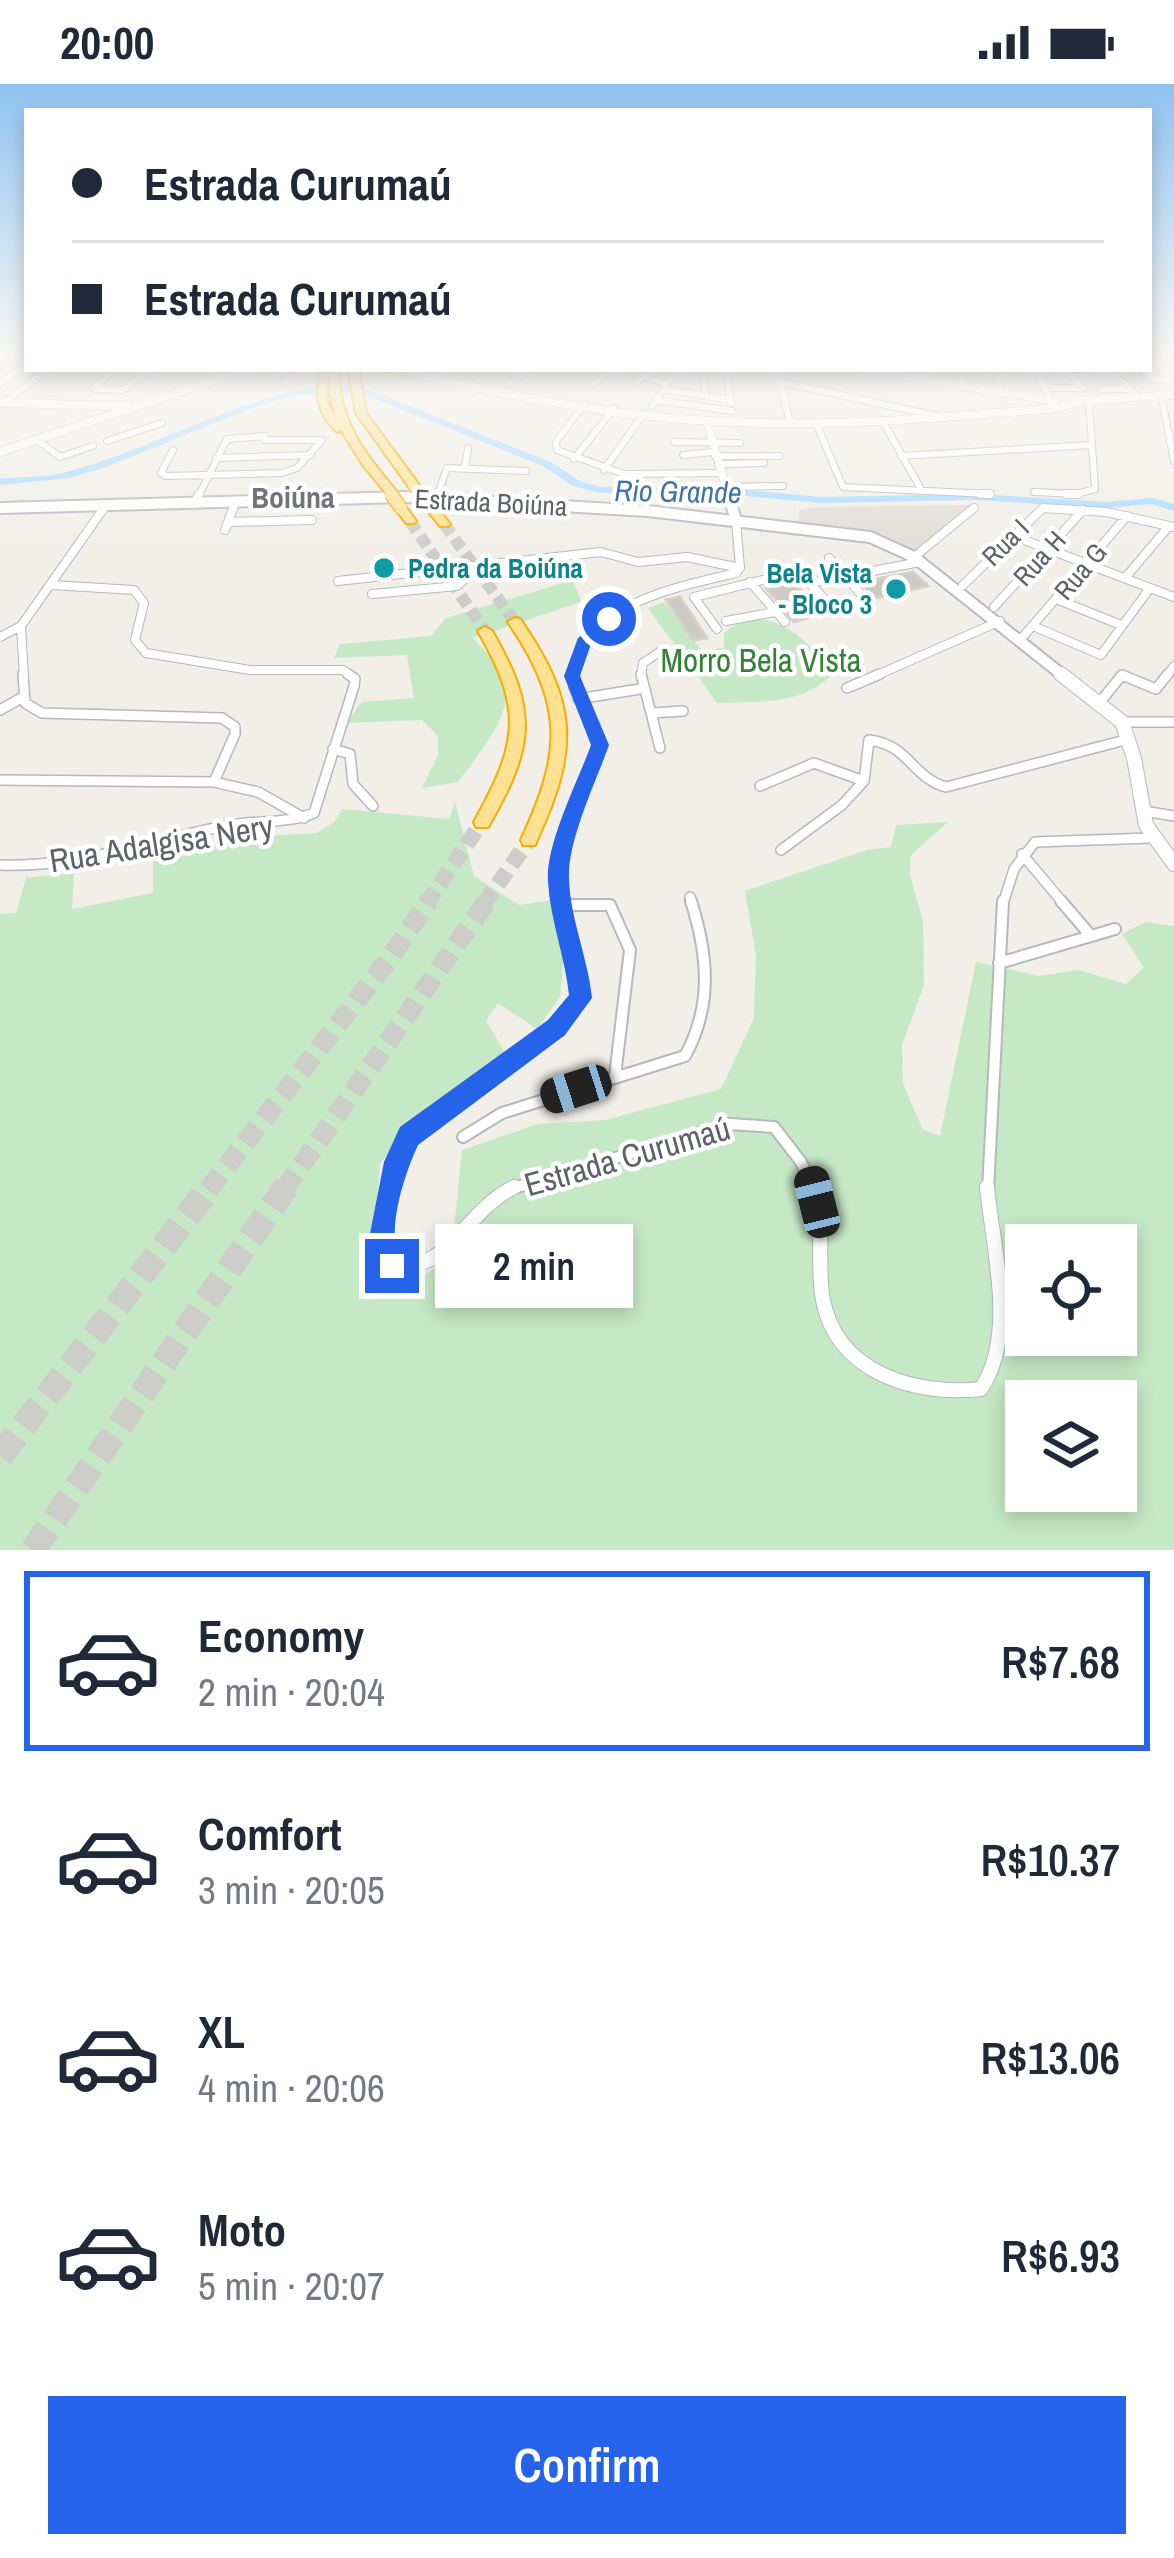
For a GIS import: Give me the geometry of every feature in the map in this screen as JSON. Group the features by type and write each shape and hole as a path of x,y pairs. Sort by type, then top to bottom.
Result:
{"highway":[{"path":"341,420 410,521"},
{"path":"366,420 412,485 433,503 444,524"},
{"path":"514,622 547,669 560,716 562,748 556,777 529,840"},
{"path":"482,822 513,763 521,708 507,669 485,631"}],"street":[{"path":"0,452 90,420"},
{"path":"137,420 147,428"},
{"path":"573,420 555,446 604,470 641,475 716,457 779,456"},
{"path":"574,459 604,420"},
{"path":"604,470 640,420"},
{"path":"338,581 601,552 638,562 687,557 740,568 736,520 707,421 873,420"},
{"path":"882,420 922,491"},
{"path":"1034,492 1076,494 1096,489 1090,420"},
{"path":"1166,420 1174,461"},
{"path":"107,441 162,423"},
{"path":"816,423 838,484 990,494"},
{"path":"258,456 269,425"},
{"path":"173,450 163,475 208,476 288,473 322,440 239,436 227,440 216,458 208,476 194,504"},
{"path":"37,440 60,457 94,446"},
{"path":"674,442 716,457 740,443"},
{"path":"901,456 1091,445"},
{"path":"465,467 468,448"},
{"path":"216,458 311,455"},
{"path":"683,455 764,463"},
{"path":"641,475 644,462"},
{"path":"433,503 444,469 526,471"},
{"path":"727,491 783,486"},
{"path":"235,503 227,526 312,520"},
{"name":"Estrada Boiúna","path":"0,508 433,503 736,520 870,537 917,559 1122,722 1129,739 1139,810 1150,838 1174,864"},
{"name":"Rua I","path":"963,585 1035,513 1051,507 1083,509"},
{"path":"0,637 21,626 104,508"},
{"path":"810,584 917,559 974,508"},
{"path":"1083,509 1171,526 1126,578"},
{"name":"Rua H","path":"994,608 1083,509"},
{"name":"Rua G","path":"1022,639 1127,516"},
{"path":"1011,536 1170,596 1174,583"},
{"path":"829,558 868,602"},
{"path":"372,594 457,586 463,581 461,567"},
{"name":"Estrada Curumaú","path":"740,568 728,578 662,591 593,631 575,659 572,676 578,699 600,745 559,862 580,998 556,1028 409,1136 397,1162 382,1230 385,1260 404,1268 432,1263 451,1247 481,1207 511,1188 730,1124 774,1127 810,1176 824,1229 821,1273 826,1315 855,1359 896,1384 929,1394 981,1389 996,1366 1000,1324 987,1184 999,963 1005,888 1022,854"},
{"path":"717,628 694,597 791,573 810,584 835,611"},
{"path":"750,581 784,622"},
{"name":"Rua Adalgisa Nery","path":"0,865 109,856 232,825 304,818 320,806 354,686 351,674 334,669 250,670 146,653 135,640 144,603 134,590 52,585"},
{"path":"1033,626 1101,655 1150,588"},
{"path":"1056,599 1121,625"},
{"path":"726,621 775,612"},
{"path":"848,688 1000,621"},
{"path":"21,626 23,697 30,709 222,718 235,727 236,734 214,782"},
{"path":"660,748 652,712 640,688 643,663 661,651"},
{"path":"1100,702 1122,675 1156,689 1174,666"},
{"path":"578,699 640,688"},
{"path":"0,710 23,697"},
{"path":"652,712 683,711"},
{"path":"1122,722 1174,722"},
{"path":"782,850 842,805 865,781 867,744 876,739 894,743 932,783 946,787 1129,739"},
{"path":"333,749 350,754 353,784 373,806"},
{"path":"760,786 814,763 865,781"},
{"path":"0,780 214,782 258,792 304,818"},
{"path":"1139,810 1174,816"},
{"path":"1090,936 1022,854 1035,842 1050,838 1150,838"},
{"path":"463,1137 502,1113 685,1056 693,1045 708,965 690,898"},
{"path":"563,905 610,905 620,917 630,950 616,1076"},
{"path":"999,963 1115,928"}],"shaded area":[{"path":"971,505 914,551 868,531 798,522 799,510 816,507"}],"green space":[{"path":"573,580 581,602 473,638 500,668 506,698 496,728 458,782 422,788 438,755 438,736 422,720 346,723 362,702 414,698 407,655 334,658 340,644 431,636 446,618"},
{"name":"Morro Bela Vista","path":"664,602 704,653 724,647 724,633 739,623 770,621 799,636 832,675 793,697 717,703 648,608"},
{"path":"455,802 474,876 519,905 551,900 564,952 560,997 537,1029 498,1003 486,1021 507,1056 410,1124 380,1164 371,1273 409,1284 451,1258 462,1150 538,1124 605,1120 721,1089 754,1018 756,956 745,891 867,850 891,847 896,825 948,822 911,855 910,875 923,922 924,985 902,1045 903,1084 923,1130 940,1136 976,962 1039,976 1079,970 1126,984 1144,967 1122,934 1145,922 1174,926 1174,1550 0,1550 0,914 16,913 26,878 74,873 72,909 153,893 153,860 249,837 317,833 334,822 342,809 449,819"}],"building":[{"path":"913,572 928,586 875,598 861,582"},
{"path":"791,582 821,614 794,622 766,588"},
{"path":"680,597 707,638 693,640 666,600"}],"waterway":[{"name":"Rio Grande","path":"0,482 65,476 210,420"},
{"name":"Rio Grande","path":"438,420 547,464 577,484 601,490 735,492 820,500 976,497 1106,505 1152,501 1174,508"}],"tunnel":[{"path":"410,521 485,631"},
{"path":"444,524 515,622"},
{"path":"426,904 482,822"},
{"path":"484,904 529,840"},
{"path":"208,1190 429,901"},
{"path":"284,1190 487,901"},
{"path":"0,1456 210,1187"},
{"path":"33,1550 286,1187"}],"place":[{"name":"Pedra da Boiúna","path":"384,568"},
{"name":"Bela Vista - Bloco 3","path":"896,589"}],"district":[{"name":"Boiúna","path":"293,497"}],"route":[{"path":"392,1266 381,1249 382,1230 397,1162 409,1136 556,1028 580,998 577,957 558,883 559,862 600,745 572,676 584,642 609,619"}]}
